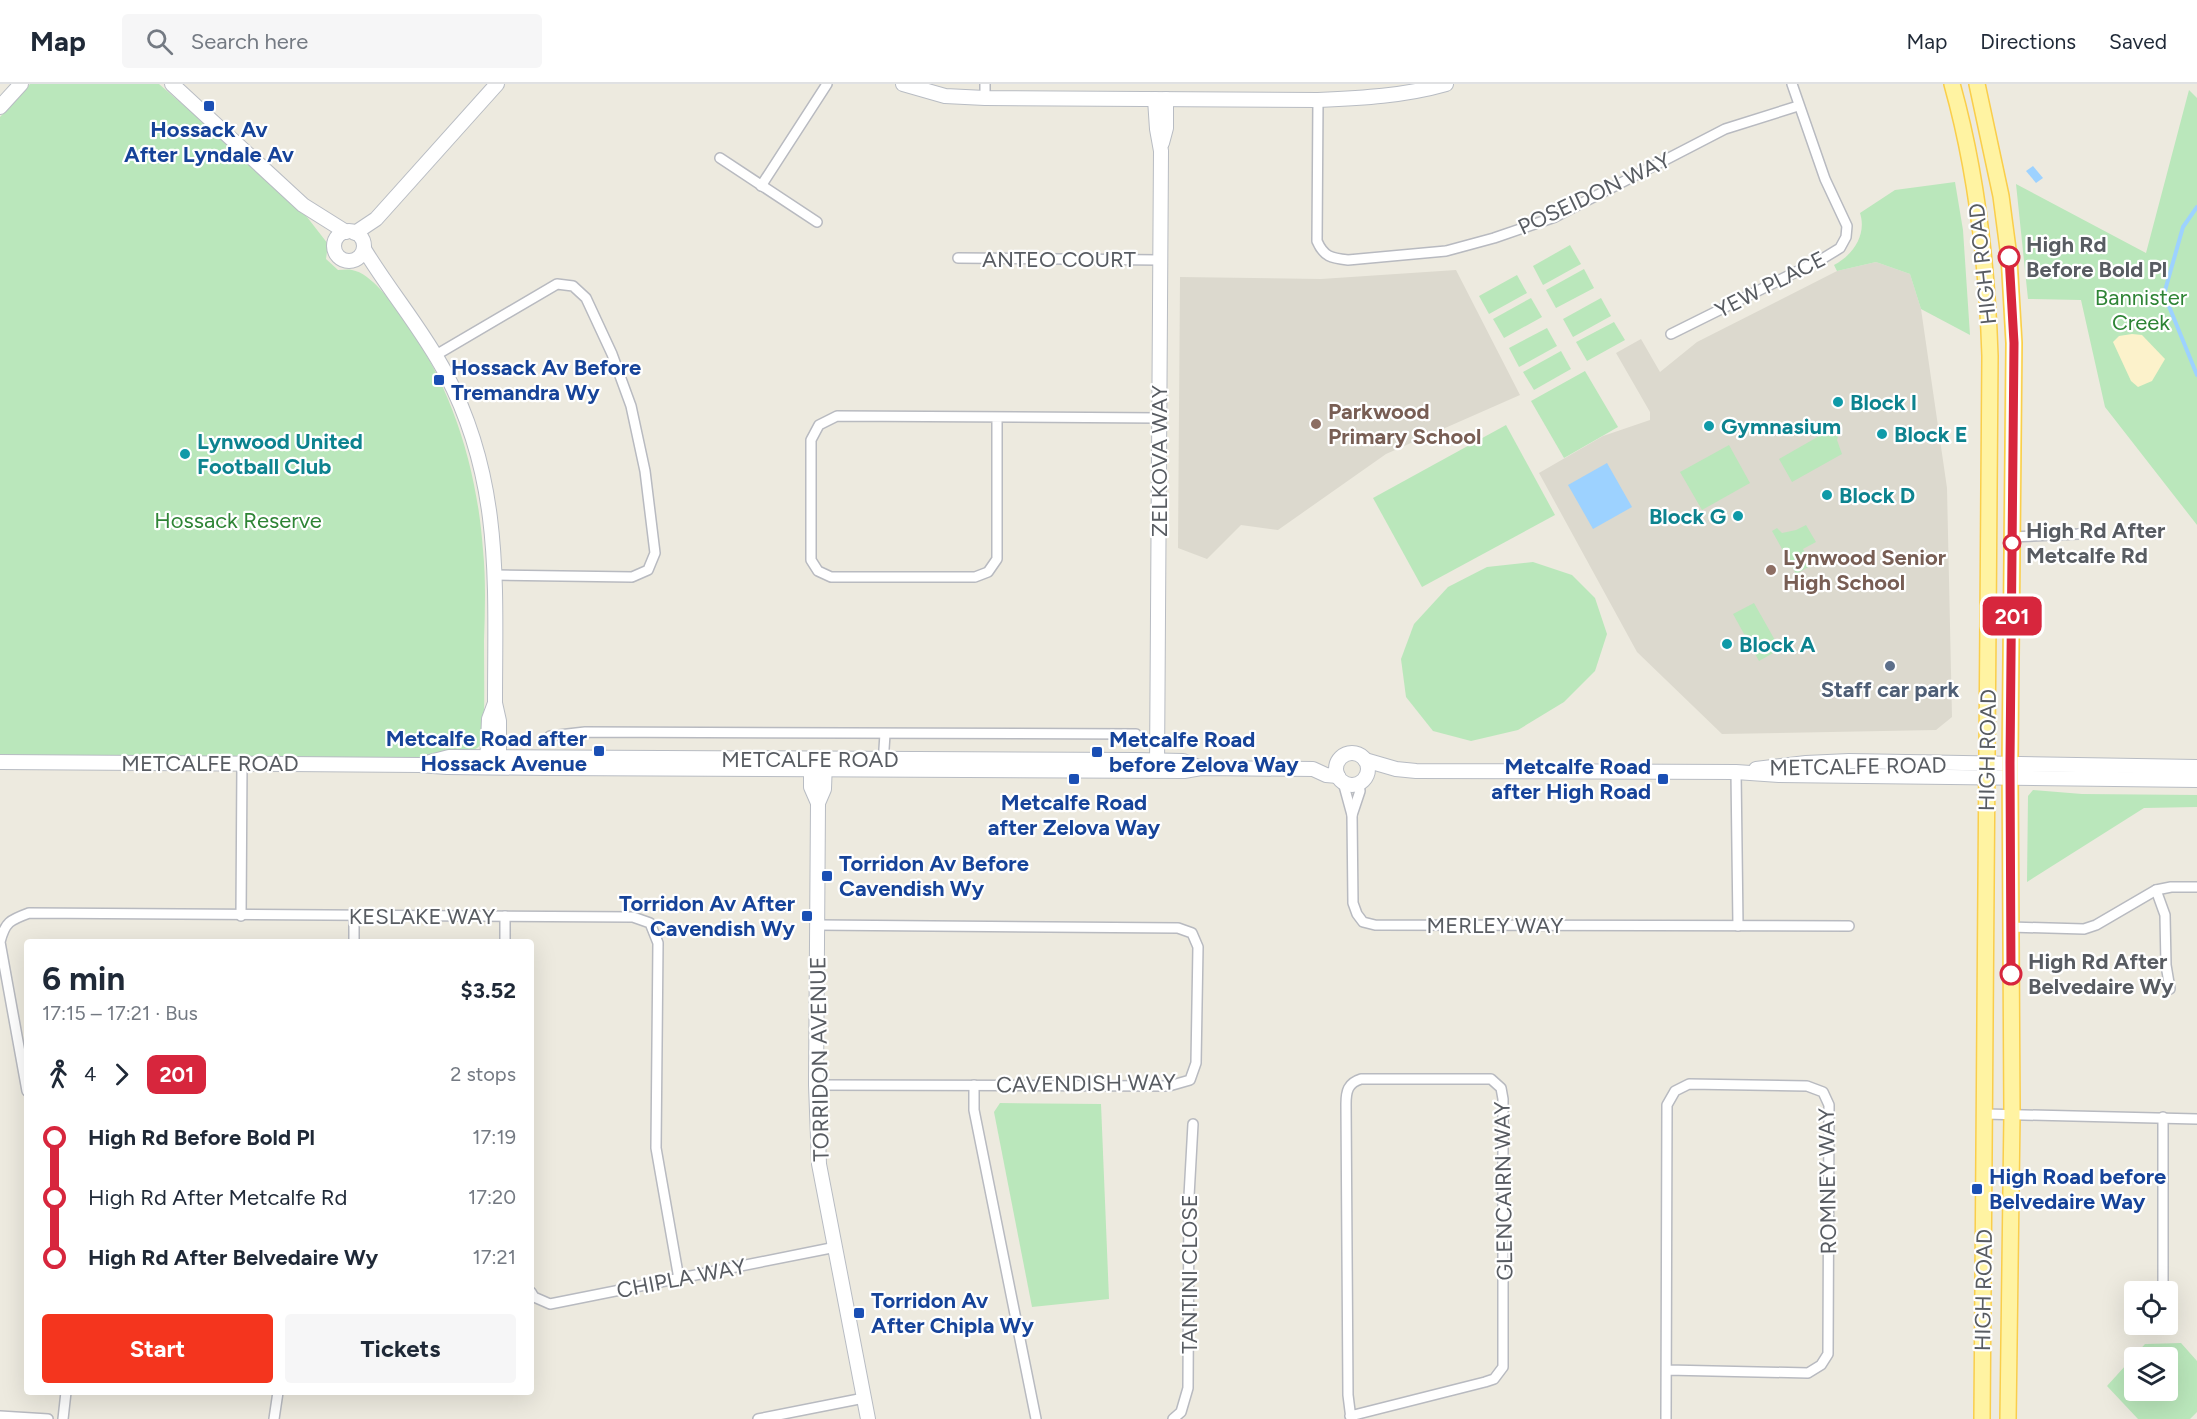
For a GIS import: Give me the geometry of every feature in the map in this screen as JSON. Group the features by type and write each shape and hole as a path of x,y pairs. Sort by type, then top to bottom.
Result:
{"main road":[{"path":"0,107 21,84"},
{"path":"172,84 303,205 353,240 404,306 436,355 458,397 479,454 490,506 495,574 495,703 489,719 493,763"},
{"path":"381,278 354,261 345,261 337,256 334,246 353,240 376,219 497,84"},
{"path":"903,84 945,96 985,91 1161,99 1318,100 1371,98 1420,91 1446,84"},
{"name":"HIGH ROAD","path":"1952,84 1960,113 1979,212 1988,292 1990,356 1982,1419"},
{"name":"HIGH ROAD","path":"1977,84 2001,196 2009,257 2014,343 2010,771 2012,1114 2008,1419"},
{"name":"ZELKOVA WAY","path":"1157,766 1161,151 1166,128 1161,99"},
{"path":"353,240 361,256 354,261"},
{"name":"METCALFE ROAD","path":"1313,769 1352,753 1365,760 1396,769 1416,771 1736,772 1779,776 2197,767"},
{"path":"1339,759 1336,768 1341,779"},
{"path":"1362,782 1368,772 1365,760"},
{"name":"METCALFE ROAD","path":"0,762 1157,766 1184,771 1201,768 1313,769 1351,785 1396,769"},
{"name":"TORRIDON AVENUE","path":"818,764 811,787 818,803 816,1085 819,1164 868,1419"},
{"name":"METCALFE ROAD","path":"2010,771 2197,780"}],"street":[{"path":"761,186 827,84"},
{"name":"YEW PLACE","path":"1671,334 1822,259 1840,248 1846,237 1847,226 1825,179 1792,84"},
{"name":"POSEIDON WAY","path":"1318,100 1317,241 1322,252 1334,258 1348,260 1446,251 1494,238 1555,217 1725,129 1798,106"},
{"path":"720,158 817,222"},
{"name":"ANTEO COURT","path":"958,258 1160,260"},
{"path":"436,355 557,284 573,286 586,298 612,354 631,406 645,471 655,554 648,570 632,577 495,574"},
{"path":"997,418 997,559 988,572 975,577 831,578 818,571 811,560 811,440 819,424 837,416 1159,418"},
{"path":"2012,537 2078,534 2091,531"},
{"path":"550,736 585,732 1136,734"},
{"path":"883,764 885,734"},
{"path":"241,916 242,763"},
{"path":"1736,772 1738,926"},
{"name":"MERLEY WAY","path":"1341,779 1352,815 1353,903 1363,922 1375,925 1849,926"},
{"name":"MERLEY WAY","path":"1352,815 1362,782"},
{"path":"2010,927 2084,929 2096,925 2156,891 2171,887 2197,887"},
{"path":"2156,891 2164,915 2166,965 2170,989"},
{"name":"KESLAKE WAY","path":"24,1074 0,942 4,927 12,919 29,913 241,916 633,916 650,923 658,943 656,1148 679,1279"},
{"path":"354,915 354,939"},
{"path":"505,916 505,939"},
{"name":"CAVENDISH WAY","path":"816,1085 1169,1086 1190,1080 1196,1063 1198,947 1192,933 1178,928 817,925"},
{"name":"GLENCAIRN WAY","path":"1361,1079 1491,1079 1499,1085 1503,1092 1503,1367 1494,1378 1485,1382 1351,1417 1348,1395 1346,1116 1348,1088 1361,1079"},
{"name":"ROMNEY WAY","path":"1666,1419 1667,1105 1675,1091 1689,1084 1807,1086 1824,1092 1829,1105 1828,1354 1821,1365 1808,1372 1667,1370"},
{"path":"974,1085 974,1110 1036,1419"},
{"path":"1985,1114 2197,1119"},
{"path":"2163,1117 2163,1281"},
{"name":"TANTINI CLOSE","path":"1173,1419 1181,1412 1188,1388 1189,1196 1193,1124"},
{"name":"CHIPLA WAY","path":"534,1297 550,1304 836,1247"},
{"path":"63,1419 66,1395"},
{"path":"274,1419 278,1395"},
{"path":"758,1419 864,1398"},
{"path":"0,1416 48,1419"}],"shaded area":[{"name":"Lynwood Senior High School","path":"1876,262 1910,274 1921,309 1947,488 1952,717 1936,730 1722,734 1637,652 1539,473 1603,436 1650,420 1650,412 1616,353 1641,339 1660,372 1697,342 1837,271"},
{"name":"Parkwood Primary School","path":"1456,270 1520,395 1386,454 1278,530 1241,525 1207,559 1178,548 1180,277 1321,279"}],"green space":[{"name":"Hossack Reserve","path":"30,84 159,84 241,155 307,217 328,244 326,259 338,270 352,270 367,277 381,290 404,319 436,372 449,400 475,488 485,584 484,729 483,742 478,748 463,755 420,763 0,757 0,117"},
{"name":"Bannister Creek","path":"2189,90 2197,98 2197,525 2105,407 2081,300 2028,299 2016,184 2146,253"},
{"path":"1955,182 1963,230 1970,335 1921,309 1910,274 1876,262 1837,271 1834,265 1847,256 1857,244 1862,229 1860,213 1895,190"},
{"path":"1570,245 1581,264 1543,285 1533,266"},
{"path":"1584,269 1594,288 1556,308 1546,290"},
{"path":"1517,275 1527,293 1489,314 1479,296"},
{"path":"1531,298 1542,317 1504,338 1493,319"},
{"path":"1601,298 1611,316 1573,337 1563,319"},
{"path":"1614,322 1625,340 1587,361 1576,342"},
{"path":"1547,328 1557,346 1519,367 1509,348"},
{"path":"1561,351 1571,369 1534,390 1523,372"},
{"path":"1585,371 1618,427 1564,458 1531,401"},
{"path":"1842,423 1837,440 1842,454 1792,482 1779,459"},
{"path":"1506,425 1555,515 1422,587 1373,498"},
{"path":"1729,445 1750,483 1702,510 1680,472"},
{"path":"1806,525 1816,542 1803,549 1812,565 1796,574 1772,531 1777,528 1782,533"},
{"path":"1533,562 1572,575 1595,598 1607,634 1595,671 1564,702 1518,730 1471,741 1433,731 1406,697 1401,659 1414,624 1448,587 1487,567"},
{"path":"1754,603 1780,649 1759,661 1733,614"},
{"path":"2033,790 2082,794 2197,795 2197,807 2144,808 2027,882 2028,796"},
{"path":"1000,1103 1101,1104 1109,1299 1032,1307 994,1112"},
{"path":"2181,1343 2197,1361 2197,1412 2190,1419 2138,1419 2107,1386 2124,1367 2124,1401 2178,1401 2178,1347 2142,1347 2145,1344"}],"sand":[{"path":"2142,335 2165,359 2152,381 2138,387 2131,381 2113,342 2119,336"}],"water":[{"path":"2033,166 2043,178 2036,183 2026,171"},
{"path":"1607,463 1632,507 1593,529 1568,485"}],"waterway":[{"name":"Bannister Creek","path":"2197,207 2183,227 2164,294 2197,375"}],"bus line":[{"name":"201","path":"2009,257 2014,343 2010,746 2011,974"}],"place":[{"name":"Hossack Av After Lyndale Av","path":"209,106"},
{"name":"High Rd Before Bold Pl","path":"2009,257"},
{"name":"Hossack Av Before Tremandra Wy","path":"439,380"},
{"name":"Block I","path":"1838,402"},
{"name":"Parkwood Primary School","path":"1316,424"},
{"name":"Gymnasium","path":"1709,426"},
{"name":"Block E","path":"1882,434"},
{"name":"Lynwood United Football Club","path":"185,454"},
{"name":"Block D","path":"1827,495"},
{"name":"Block G","path":"1738,516"},
{"name":"High Rd After Metcalfe Rd","path":"2012,543"},
{"name":"Lynwood Senior High School","path":"1771,570"},
{"name":"Block A","path":"1727,644"},
{"name":"Staff car park","path":"1890,666"},
{"name":"Metcalfe Road after Hossack Avenue","path":"599,751"},
{"name":"Metcalfe Road before Zelova Way","path":"1097,752"},
{"name":"Metcalfe Road after Zelova Way","path":"1074,779"},
{"name":"Metcalfe Road after High Road","path":"1663,779"},
{"name":"Torridon Av Before Cavendish Wy","path":"827,876"},
{"name":"Torridon Av After Cavendish Wy","path":"807,916"},
{"name":"High Rd After Belvedaire Wy","path":"2011,974"},
{"name":"High Road before Belvedaire Way","path":"1977,1189"},
{"name":"Torridon Av After Chipla Wy","path":"859,1313"}]}
